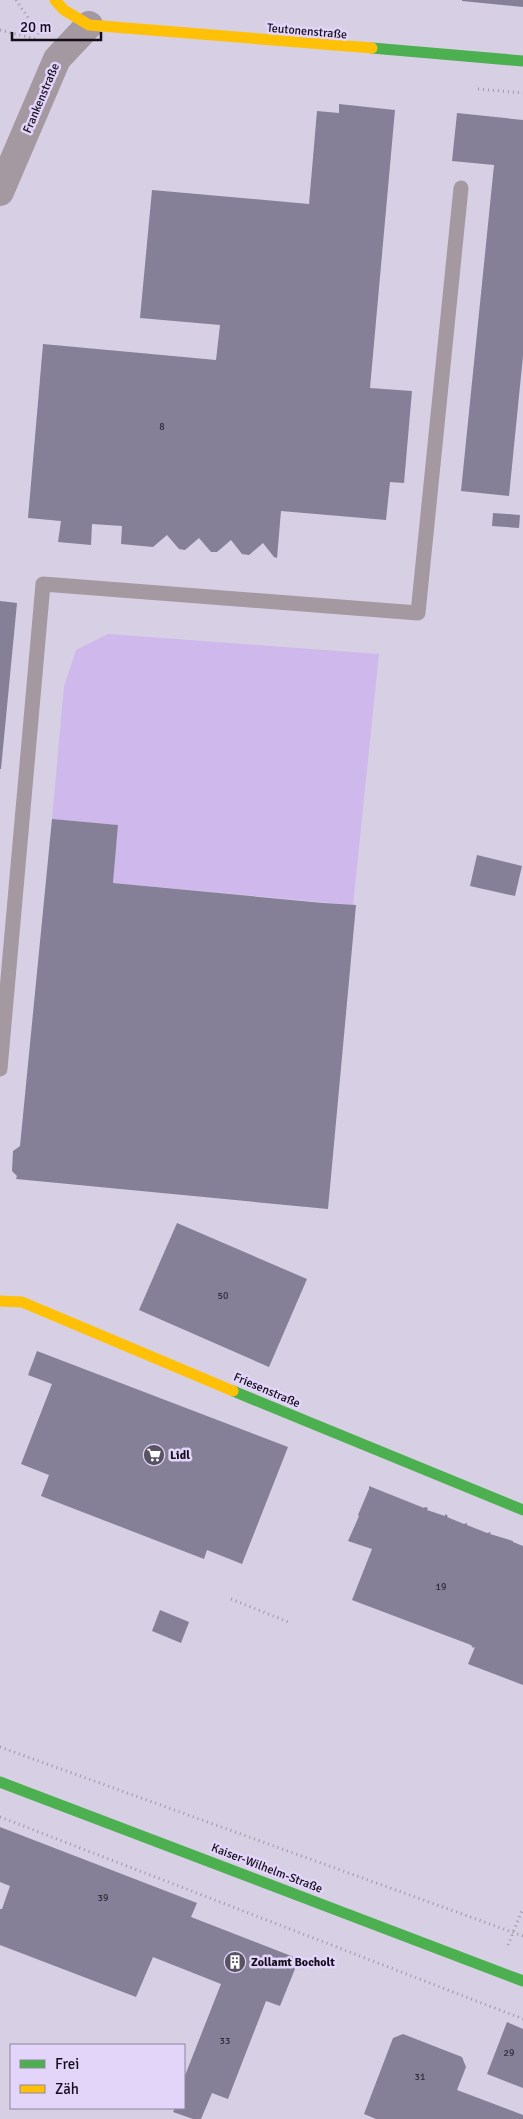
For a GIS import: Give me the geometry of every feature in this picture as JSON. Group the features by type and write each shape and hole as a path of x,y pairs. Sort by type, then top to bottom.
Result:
{"street":[{"path":"55,0 64,10 89,25"},
{"name":"Teutonenstraße","path":"89,25 523,62"},
{"name":"Frankenstraße","path":"0,192 57,59 89,25"},
{"name":"Friesenstraße","path":"0,1301 22,1302 311,1424 523,1510"},
{"name":"Kaiser-Wilhelm-Straße","path":"0,1782 523,1981"}],"lane":[{"path":"0,1069 8,912 43,584 418,614 461,188"}],"path":[{"path":"0,30 45,42 16,0"},
{"path":"231,1599 288,1622"},
{"path":"0,1747 523,1936"},
{"path":"0,1817 523,2019"}],"shaded area":[{"path":"108,634 379,654 353,905 113,883 118,825 52,819 64,686 76,650"}],"building":[{"path":"523,0 523,7 462,1"},
{"path":"339,104 395,110 370,388 412,391 404,483 390,482 386,520 281,511 277,558 274,557 263,543 249,555 242,554 231,540 217,552 211,552 199,538 185,550 179,549 167,535 153,547 121,544 122,526 92,524 91,545 58,542 61,521 28,518 43,344 216,360 220,325 140,318 152,190 309,204 317,111 339,113"},
{"path":"457,113 523,120 523,356 509,496 461,491 494,165 452,161"},
{"path":"493,513 520,515 519,528 492,526"},
{"path":"0,601 17,603 1,769 0,769"},
{"path":"52,819 118,825 113,883 356,905 328,1209 16,1179 17,1176 12,1171 13,1151 20,1146"},
{"path":"477,855 522,866 515,896 470,886"},
{"path":"177,1223 307,1279 269,1367 139,1310"},
{"name":"Lidl","path":"37,1351 288,1447 242,1564 207,1550 204,1559 41,1496 49,1475 21,1464 52,1384 28,1375"},
{"path":"369,1486 428,1508 427,1510 445,1516 445,1514 447,1517 464,1524 467,1523 467,1525 487,1533 491,1532 490,1534 523,1546 523,1685 468,1664 475,1647 473,1648 471,1645 352,1600 372,1549 348,1541"},
{"path":"160,1610 189,1622 181,1643 152,1631"},
{"path":"0,1827 197,1903 191,1917 299,1959 280,2006 266,2001 228,2099 212,2093 201,2119 193,2119 173,2112 174,2109 185,2109 185,2075 221,1984 153,1957 136,1997 0,1945 0,1909 2,1909 10,1886 0,1882"},
{"path":"507,2022 523,2029 523,2088 487,2074"},
{"path":"403,2034 462,2057 466,2067 457,2090 523,2115 523,2119 376,2119 364,2114 393,2038"}],"traffic: fast":[{"path":"372,48 523,61"},
{"path":"233,1391 523,1510"},
{"path":"0,1782 523,1981"}],"traffic: slow":[{"path":"55,0 64,10 89,25 372,48"},
{"path":"0,1301 22,1302 233,1391"}],"place":[{"name":"Lidl","path":"154,1455"},
{"name":"Zollamt Bocholt","path":"235,1962"}]}
